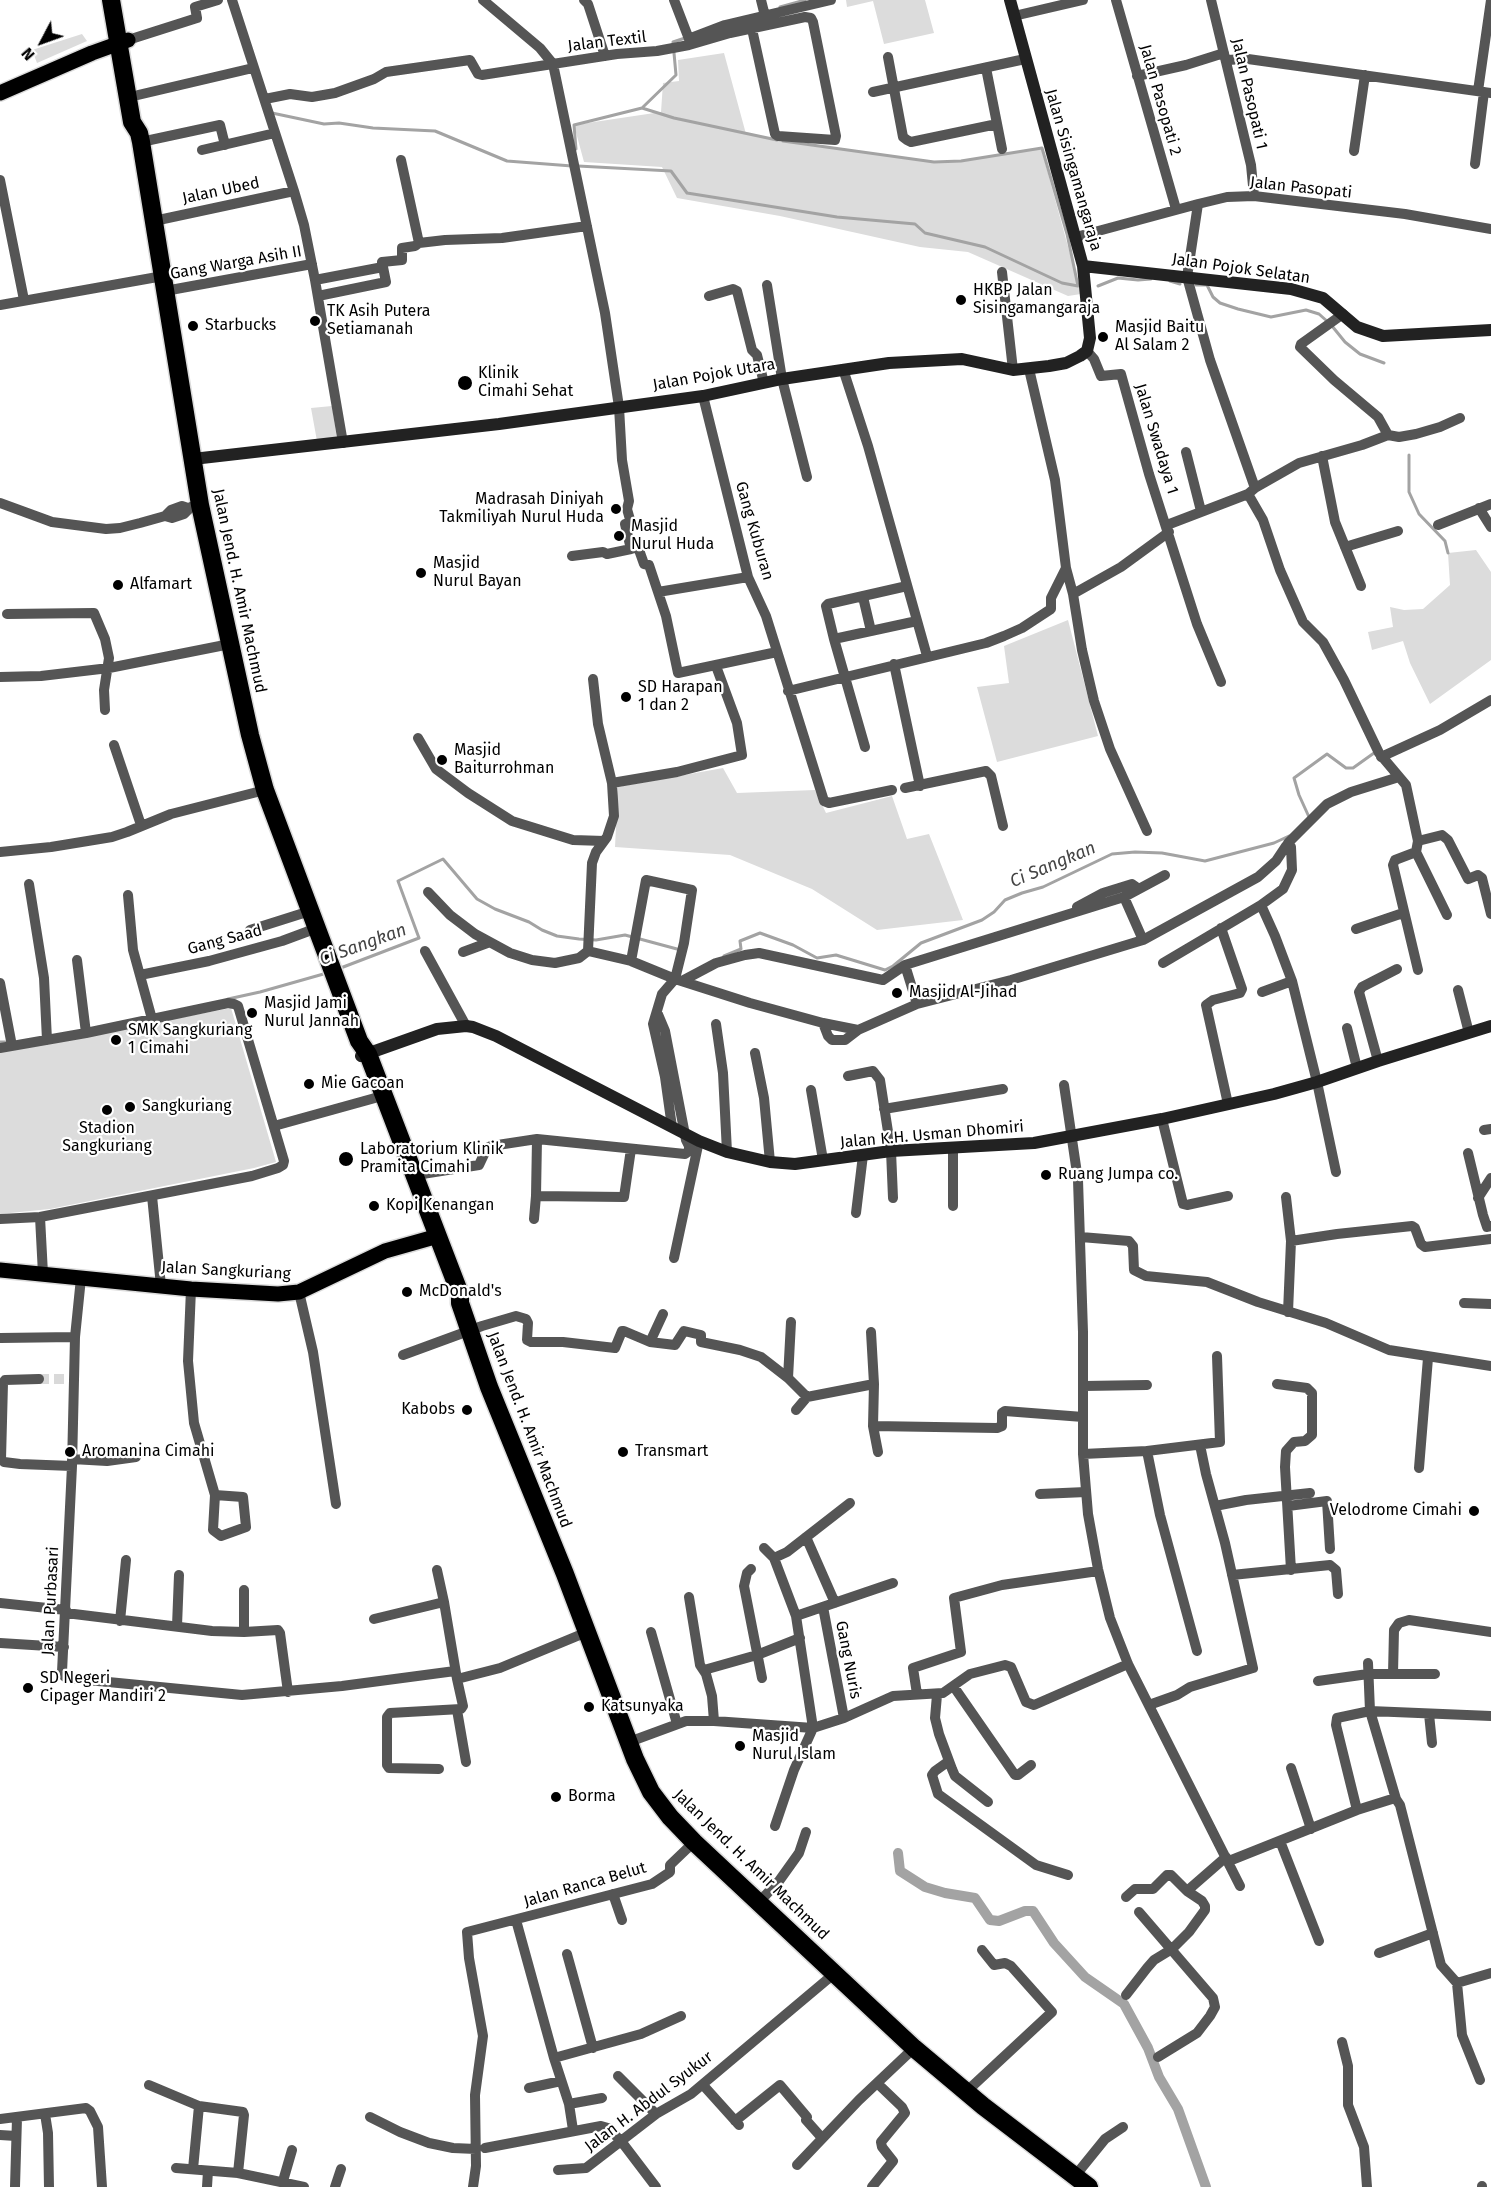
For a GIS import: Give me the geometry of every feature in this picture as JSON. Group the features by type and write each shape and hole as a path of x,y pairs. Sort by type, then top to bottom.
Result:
{"highway":[{"name":"Jalan Jend. H. Amir Machmud","path":"111,0 124,41"},
{"name":"Jalan Jend. H. Amir Machmud","path":"121,0 124,41 193,459 194,507 230,644 250,735 265,790 362,1050 416,1175 435,1237"},
{"name":"Jalan Jend. H. Amir Machmud","path":"362,1050 375,1098 460,1294 460,1303 489,1387 629,1742 651,1792 670,1817 694,1842 914,2048 966,2092 1082,2182"}],"main road":[{"name":"Jalan Sisingamangaraja","path":"1010,0 1083,266 1090,338 1087,351"},
{"path":"0,93 124,41"},
{"name":"Jalan Pojok Selatan","path":"1083,266 1291,289 1323,298 1357,327 1383,336 1491,330"},
{"name":"Jalan Pojok Utara","path":"193,459 499,424 703,396 843,369 942,359 962,360 1013,370 1029,369 1066,363 1087,351"},
{"name":"Jalan K.H. Usman Dhomiri","path":"362,1050 436,1029 466,1026 496,1036 699,1141 727,1152 770,1162 795,1164 891,1152 1034,1143 1162,1119 1317,1082 1491,1026"},
{"name":"Jalan Sangkuriang","path":"0,1270 191,1289 278,1294 299,1292 385,1251 435,1237"}],"street":[{"path":"124,41 197,18 195,7 218,0"},
{"path":"232,0 294,191 312,264 343,443"},
{"path":"483,0 540,48 553,64 605,313 629,501 627,509 631,523 625,525 631,549"},
{"path":"584,0 588,4 605,56"},
{"path":"674,0 689,39"},
{"path":"761,0 765,16"},
{"path":"663,50 726,25 831,0"},
{"path":"1014,15 1083,0"},
{"name":"Jalan Pasopati 2","path":"1116,0 1176,209"},
{"name":"Jalan Pasopati 1","path":"1211,0 1251,165 1254,196"},
{"path":"1475,164 1484,92 1491,0"},
{"path":"663,50 689,45 752,29 804,17 811,18 836,136 834,140 775,134 752,29"},
{"name":"Jalan Textil","path":"265,99 290,94 312,97 335,93 374,79 386,72 470,60 478,74 482,75 605,56 663,50"},
{"path":"1137,76 1225,56 1484,92"},
{"path":"888,57 903,137 911,142 997,124"},
{"path":"873,92 1025,59"},
{"path":"138,117 254,68"},
{"path":"986,68 1002,149"},
{"path":"1354,151 1365,75"},
{"path":"138,117 220,125 225,145"},
{"path":"202,150 275,133"},
{"path":"401,159 419,243"},
{"path":"0,180 24,300"},
{"name":"Jalan Ubed","path":"154,221 294,191"},
{"name":"Jalan Pasopati","path":"1076,237 1227,197 1254,196 1405,214 1491,229"},
{"path":"1198,204 1187,278 1251,491 1300,617 1307,628 1323,642 1379,753 1406,785 1418,840 1416,852 1447,915"},
{"path":"318,296 386,282 382,262 402,260 402,248 419,243 502,238 587,226"},
{"name":"Gang Warga Asih II","path":"0,305 24,300 312,264"},
{"path":"315,280 383,267"},
{"path":"1002,272 1013,370"},
{"path":"767,285 782,380 807,477"},
{"path":"709,296 733,289 737,291 752,350 757,355 764,383"},
{"path":"1343,314 1300,344 1300,347 1334,380 1378,417 1388,435"},
{"name":"Jalan Swadaya 1","path":"1087,351 1094,359 1101,376 1121,374 1149,474 1168,529"},
{"path":"843,369 868,446 927,656"},
{"path":"1029,369 1055,480 1066,568 1094,701 1110,749 1147,831"},
{"name":"Gang Kuburan","path":"703,396 748,577 766,616 825,802 892,790"},
{"path":"1073,594 1121,567 1168,529 1251,491 1299,463 1388,435 1399,437 1416,434 1460,418"},
{"path":"1186,452 1201,512"},
{"path":"1322,456 1335,522 1361,586"},
{"path":"0,503 52,522 106,529 120,528 165,516 172,518 194,507"},
{"path":"1438,525 1491,504"},
{"path":"1479,508 1491,527"},
{"path":"1168,529 1197,624 1221,682"},
{"path":"1345,548 1398,531"},
{"path":"572,556 603,552 607,554 638,548 644,564 649,565 667,618 678,673 777,652"},
{"path":"788,691 986,643 1022,628 1051,609 1051,598 1066,568"},
{"path":"658,592 748,577"},
{"path":"865,747 826,608 828,604 907,586"},
{"path":"864,597 871,631"},
{"path":"7,614 94,614 105,639 109,668 104,690 105,710"},
{"path":"834,639 917,621"},
{"path":"0,677 41,676 109,668 230,644"},
{"path":"894,664 920,786"},
{"path":"612,783 677,772 742,756 737,723 716,666"},
{"path":"428,892 450,915 510,953 532,960 555,963 579,958 588,941 592,863 608,837 614,816 612,783 598,724 593,679"},
{"path":"1379,753 1440,730 1491,700"},
{"path":"418,738 436,769 512,821 573,840 604,841"},
{"path":"114,745 141,825"},
{"path":"905,788 986,771 991,776 1003,826"},
{"path":"588,941 679,980 823,1023 858,1030 917,1004 1011,980 1143,940 1258,877 1276,861 1327,804 1351,792 1399,777"},
{"path":"0,852 86,842 127,832 171,814 265,790"},
{"path":"1418,840 1442,836 1449,840 1467,878 1478,875 1482,878 1491,914"},
{"path":"1163,963 1261,905 1283,889 1292,870 1288,845"},
{"path":"1416,852 1395,860 1393,864 1402,913 1418,970"},
{"path":"672,1126 665,1077 653,1024 662,994 679,980 716,963 759,953 883,980 905,965 1124,897 1164,874"},
{"path":"631,961 646,880 692,890 679,980"},
{"path":"29,884 44,978 47,1040"},
{"path":"1062,916 1102,893 1132,884 1138,889"},
{"path":"128,895 133,950 151,1017"},
{"path":"1124,897 1143,940"},
{"path":"1261,905 1292,981 1336,1172"},
{"path":"250,930 310,910"},
{"path":"1356,929 1402,913"},
{"name":"Gang Saad","path":"140,975 209,961 282,941 317,928"},
{"path":"1221,928 1242,989 1240,993 1213,1000 1206,1005 1228,1104"},
{"path":"463,952 490,942"},
{"path":"425,951 466,1026"},
{"path":"77,960 86,1033"},
{"path":"905,965 917,1004"},
{"path":"1378,1061 1359,992 1362,987 1397,969"},
{"path":"1262,992 1292,981"},
{"path":"0,983 12,1046"},
{"path":"1458,990 1469,1033"},
{"path":"0,1048 86,1033 228,1002 238,1006 284,1161 282,1166 252,1176 40,1217 0,1219"},
{"path":"416,1175 479,1165 487,1148 491,1146 537,1139 685,1154 689,1151 689,1146 665,1030 657,1012"},
{"path":"716,1024 723,1073 727,1152"},
{"path":"1347,1028 1357,1068"},
{"path":"755,1053 764,1098 770,1162"},
{"path":"848,1076 873,1071 880,1080 891,1152 892,1198"},
{"path":"1064,1085 1078,1180 1084,1386 1083,1454 1086,1492 1098,1571 1110,1617 1128,1664 1240,1886"},
{"path":"884,1109 1003,1089"},
{"path":"811,1090 823,1160"},
{"path":"274,1126 375,1098"},
{"path":"1162,1119 1183,1204 1228,1196"},
{"path":"534,1219 537,1139"},
{"path":"674,1258 699,1141"},
{"path":"536,1196 624,1197 631,1149"},
{"path":"953,1206 954,1149"},
{"path":"1291,1241 1412,1226 1421,1244 1425,1247 1490,1232 1478,1198 1468,1153"},
{"path":"856,1213 863,1155"},
{"path":"1478,1198 1491,1178"},
{"path":"152,1196 161,1286"},
{"path":"1286,1197 1291,1241 1288,1312"},
{"path":"40,1217 43,1274"},
{"path":"1081,1237 1129,1241 1133,1246 1134,1270 1146,1276 1207,1282 1288,1312 1326,1323 1389,1350 1428,1358 1491,1366"},
{"name":"Jalan Purbasari","path":"81,1278 70,1378 72,1463 62,1672 67,1678 222,1694 288,1692 456,1675 500,1668 587,1632"},
{"path":"191,1289 188,1361 194,1423 215,1495"},
{"path":"299,1292 313,1352 336,1504"},
{"path":"1464,1304 1491,1304"},
{"path":"650,1342 663,1314"},
{"path":"403,1355 516,1316 526,1319 528,1323 527,1340 531,1342 563,1342 615,1348 622,1331 650,1342 675,1345 684,1331 701,1335 701,1342 761,1357 788,1378 807,1397"},
{"path":"788,1378 791,1322"},
{"path":"871,1332 874,1384 873,1426 878,1452"},
{"path":"0,1338 75,1337"},
{"path":"1083,1454 1147,1451 1220,1442 1217,1356"},
{"path":"1419,1468 1428,1358"},
{"path":"39,1379 5,1380 3,1383 1,1459 4,1462 72,1463 136,1457"},
{"path":"796,1410 807,1397 874,1384"},
{"path":"1277,1384 1307,1388 1312,1393 1312,1435 1305,1441 1294,1442 1286,1451 1285,1467 1292,1570"},
{"path":"1084,1386 1147,1385"},
{"path":"873,1426 997,1428 1002,1426 1002,1413 1005,1411 1083,1417"},
{"path":"1149,1705 1177,1695 1190,1687 1253,1668 1200,1445"},
{"path":"1147,1451 1160,1515 1197,1651"},
{"path":"1040,1494 1086,1492"},
{"path":"1288,1500 1310,1493"},
{"path":"1215,1506 1288,1500 1327,1501 1330,1549"},
{"path":"774,1558 787,1552 850,1503"},
{"path":"806,1537 835,1603"},
{"path":"764,1548 774,1558 796,1616 808,1728 775,1826"},
{"path":"120,1621 126,1560"},
{"path":"1232,1575 1333,1566 1336,1570 1338,1594"},
{"path":"751,1569 747,1573 744,1586 762,1678"},
{"path":"437,1570 463,1706 462,1709 457,1710 390,1713 387,1716 387,1765 389,1768 439,1769"},
{"path":"917,1694 914,1668 961,1652 954,1598 1002,1585 1098,1571"},
{"path":"177,1626 179,1575"},
{"path":"796,1616 893,1583"},
{"path":"244,1590 244,1632"},
{"path":"689,1597 698,1655 712,1696 714,1721"},
{"path":"374,1619 444,1602"},
{"path":"0,1603 66,1611 120,1621 212,1631 274,1630 280,1633 288,1692"},
{"name":"Gang Nuris","path":"823,1607 844,1718"},
{"path":"1393,1674 1394,1629 1399,1623 1409,1620 1491,1632"},
{"path":"651,1632 677,1724"},
{"path":"704,1670 757,1655 800,1638"},
{"path":"0,1643 64,1647"},
{"path":"629,1742 686,1721 808,1728 844,1718 893,1696 938,1695 954,1687 970,1674 1007,1665 1011,1668 1026,1702 1034,1705 1128,1664"},
{"path":"1368,1669 1370,1711 1396,1800 1400,1805 1441,1965 1457,1983 1462,2035 1480,2080"},
{"path":"1318,1681 1368,1669 1393,1674 1434,1674"},
{"path":"954,1687 1015,1775 1031,1765"},
{"path":"938,1695 935,1718 955,1776 988,1802"},
{"path":"457,1710 466,1762"},
{"path":"1357,1810 1336,1722 1337,1718 1370,1711 1491,1716"},
{"path":"1429,1714 1432,1743"},
{"path":"949,1761 934,1771 932,1775 938,1794 1036,1864 1068,1875"},
{"path":"1291,1768 1311,1829"},
{"path":"1187,1891 1227,1859 1281,1841 1357,1810 1392,1799 1396,1800"},
{"path":"759,1902 793,1862 806,1832"},
{"path":"1281,1841 1319,1941"},
{"name":"Jalan Ranca Belut","path":"480,2148 475,2095 483,2036 469,1958 467,1932 657,1881 670,1872 670,1865 694,1842"},
{"path":"1126,1897 1136,1888 1153,1889 1169,1875 1202,1901 1205,1906 1205,1910 1190,1932 1147,1968 1126,1995"},
{"path":"613,1894 622,1920"},
{"path":"1138,1912 1213,1998 1214,2010 1197,2033 1158,2057"},
{"path":"516,1920 569,2104 573,2130"},
{"path":"1379,1953 1433,1934"},
{"path":"966,2092 1052,2012 1011,1966 1005,1963 994,1965 982,1950"},
{"path":"567,1954 593,2048"},
{"name":"Jalan H. Abdul Syukur","path":"558,2170 586,2168 656,2114 691,2094 835,1973"},
{"path":"1457,1983 1491,1973"},
{"path":"554,2058 641,2034 681,2016"},
{"path":"1342,2042 1348,2066 1348,2105 1364,2147 1364,2185"},
{"path":"797,2165 914,2048"},
{"path":"618,2076 656,2114"},
{"path":"529,2088 561,2081"},
{"path":"872,2187 892,2161 881,2142 905,2113 902,2107 877,2083"},
{"path":"149,2085 199,2106 243,2112 238,2173"},
{"path":"703,2085 738,2124 780,2085 807,2117 806,2121 822,2138"},
{"path":"569,2104 602,2098"},
{"path":"193,2169 199,2106"},
{"path":"0,2119 86,2108 90,2110 98,2127 102,2187"},
{"path":"45,2114 48,2133 49,2187"},
{"path":"370,2117 429,2143 453,2148 480,2148 601,2126 608,2128 621,2141 657,2187"},
{"path":"15,2187 17,2118"},
{"path":"1082,2182 1106,2139 1123,2127"},
{"path":"0,2135 16,2136"},
{"path":"474,2184 480,2148"},
{"path":"283,2181 292,2150"},
{"path":"176,2168 238,2173 304,2187"},
{"path":"335,2187 341,2169"},
{"path":"207,2187 208,2171"}],"shaded area":[{"path":"846,0 925,0 934,33 884,44 873,1 847,7"},
{"path":"82,34 87,41 37,63 32,50"},
{"path":"724,53 746,134 805,145 934,162 961,161 1041,148 1081,294 1068,296 968,252 920,247 780,216 677,198 662,167 584,162 574,125 661,112 663,83 679,81 678,60"},
{"path":"332,406 337,439 317,441 311,408"},
{"path":"1476,550 1491,572 1491,660 1430,704 1410,663 1403,641 1372,650 1368,632 1393,627 1390,607 1404,610 1423,609 1450,585 1448,553"},
{"path":"1068,620 1098,736 997,762 977,687 1009,683 1004,646"},
{"path":"723,768 737,793 815,790 826,813 892,796 907,839 929,834 963,920 877,930 812,889 730,855 615,847 618,787"},
{"name":"Sangkuriang","path":"231,1008 276,1162 50,1209 0,1214 0,1052"}],"waterway":[{"path":"780,7 805,0"},
{"path":"642,108 676,75 673,42 685,38"},
{"path":"576,149 574,125 642,108 674,118 777,140"},
{"path":"272,113 324,124 339,123 373,128 435,131 507,161 572,166"},
{"path":"783,141 934,162 961,161 1042,148 1067,234 1078,286"},
{"path":"578,166 671,171 687,193 837,217 915,224 925,233 985,247 1062,283 1078,286"},
{"path":"1098,286 1118,278 1151,279"},
{"path":"1170,281 1180,284"},
{"path":"1196,285 1207,285 1213,297 1220,303 1238,309 1271,317 1306,310 1319,314 1328,322"},
{"path":"1332,326 1345,342 1360,354 1384,363"},
{"path":"1409,455 1409,492 1419,514 1445,541 1448,553"},
{"name":"Ci Sangkan","path":"1309,817 1294,778 1327,754 1346,768 1353,768 1374,753"},
{"name":"Ci Sangkan","path":"724,956 741,949 740,941 760,933 793,945 817,958 836,955 885,970 921,943 982,920 994,912 1005,900 1043,887 1112,854 1162,853 1205,861 1274,843 1289,836"},
{"name":"Ci Sangkan","path":"338,969 419,938 398,881 443,859 477,899 557,936 596,940 625,935 677,949"},
{"name":"Ci Sangkan","path":"228,999 327,973"},
{"name":"Ci Sangkan","path":"0,1042 5,1042"},
{"path":"898,1853 900,1871 925,1887 975,1898 990,1920 999,1921 1025,1911 1033,1911 1054,1943 1085,1977 1124,2004 1148,2048 1159,2077 1178,2109 1206,2187"}],"tunnel":[{"path":"39,1379 67,1379"}],"place":[{"name":"HKBP Jalan Sisingamangaraja","path":"961,300"},
{"name":"TK Asih Putera Setiamanah","path":"315,321"},
{"name":"Starbucks","path":"193,326"},
{"name":"Masjid Baitu Al Salam 2","path":"1103,337"},
{"name":"Klinik Cimahi Sehat","path":"465,383"},
{"name":"Madrasah Diniyah Takmiliyah Nurul Huda","path":"616,509"},
{"name":"Masjid Nurul Huda","path":"619,536"},
{"name":"Masjid Nurul Bayan","path":"421,573"},
{"name":"Alfamart","path":"118,585"},
{"name":"SD Harapan 1 dan 2","path":"626,697"},
{"name":"Masjid Baiturrohman","path":"442,760"},
{"name":"Masjid Al-Jihad","path":"897,993"},
{"name":"Masjid Jami Nurul Jannah","path":"252,1013"},
{"name":"SMK Sangkuriang 1 Cimahi","path":"116,1040"},
{"name":"Mie Gacoan","path":"309,1084"},
{"name":"Sangkuriang","path":"130,1107"},
{"name":"Stadion Sangkuriang","path":"107,1110"},
{"name":"Laboratorium Klinik Pramita Cimahi","path":"346,1159"},
{"name":"Ruang Jumpa co.","path":"1046,1175"},
{"name":"Kopi Kenangan","path":"374,1206"},
{"name":"McDonald's","path":"407,1292"},
{"name":"Kabobs","path":"467,1410"},
{"name":"Aromanina Cimahi","path":"70,1452"},
{"name":"Transmart","path":"623,1452"},
{"name":"Velodrome Cimahi","path":"1474,1511"},
{"name":"SD Negeri Cipager Mandiri 2","path":"28,1688"},
{"name":"Katsunyaka","path":"589,1707"},
{"name":"Masjid Nurul Islam","path":"740,1746"},
{"name":"Borma","path":"556,1797"}]}
